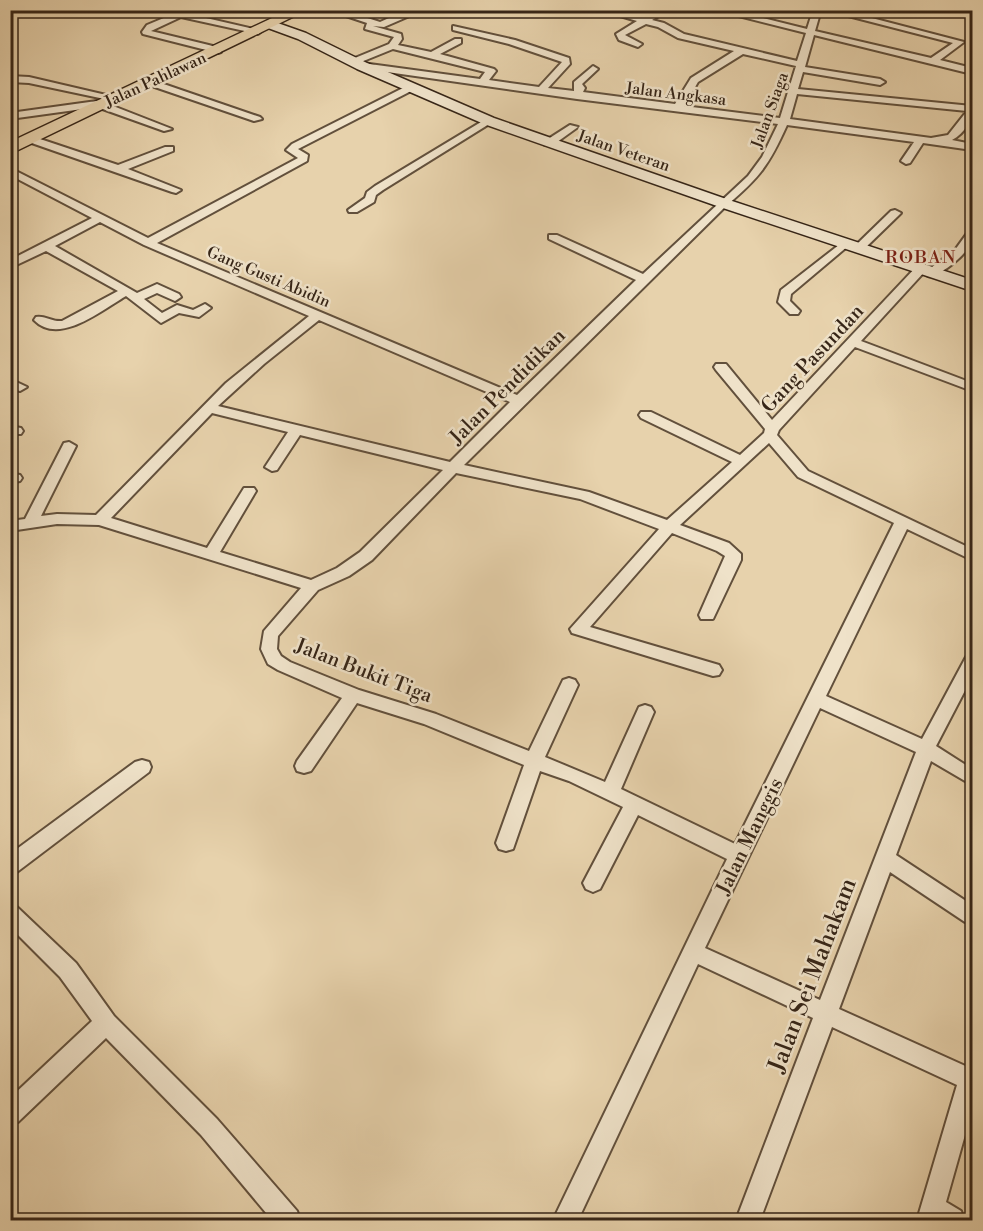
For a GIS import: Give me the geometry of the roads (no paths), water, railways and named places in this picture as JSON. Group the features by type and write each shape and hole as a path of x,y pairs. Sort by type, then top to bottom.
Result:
{"main road":[{"name":"Jalan Pahlawan","path":"10,149 301,10"}],"street":[{"path":"161,10 265,28"},
{"path":"332,10 381,25 411,12"},
{"path":"604,10 667,27 673,34 801,67 880,82"},
{"path":"638,45 622,38 620,34 664,10"},
{"path":"720,10 810,34 972,71"},
{"name":"Jalan Siaga","path":"723,204 762,166 784,122 801,67 813,47 810,34 817,10"},
{"path":"829,10 963,40 933,61"},
{"path":"931,10 942,13 954,10"},
{"path":"180,14 150,27 146,32 218,50"},
{"path":"357,64 392,46 399,38 368,27 373,23"},
{"name":"Jalan Veteran","path":"265,28 302,36 410,88 549,143 723,204 972,286"},
{"path":"456,28 512,42 566,60 567,62 541,90"},
{"path":"432,56 458,42"},
{"path":"392,46 491,71 482,82"},
{"path":"677,109 694,80 741,51"},
{"name":"Jalan Angkasa","path":"357,64 577,96 920,140 945,140 972,144"},
{"path":"577,96 580,88 577,84 593,69"},
{"path":"10,79 29,80 106,102 167,129"},
{"path":"149,82 257,119"},
{"path":"148,243 303,159 303,155 291,150 296,146 410,88"},
{"path":"793,91 972,110"},
{"path":"10,116 106,102"},
{"path":"945,140 972,110"},
{"path":"353,210 369,200 374,191 489,121"},
{"path":"549,143 573,127"},
{"path":"30,139 176,190"},
{"path":"906,161 920,140"},
{"path":"118,169 169,149"},
{"name":"Gang Gusti Abidin","path":"10,171 148,243 519,401"},
{"path":"210,194 227,201"},
{"name":"Jalan Pendidikan","path":"312,586 343,573 366,556 519,401 723,204"},
{"path":"860,249 895,213"},
{"path":"10,265 100,218"},
{"name":"Gang Pasundan","path":"903,522 803,474 795,467 771,432 853,342 926,271 958,252 972,234"},
{"path":"553,237 645,280"},
{"path":"794,311 784,302 785,293 844,244"},
{"path":"48,247 132,295 161,319 177,309 195,314 205,308"},
{"path":"40,320 52,327 65,325 132,295 157,288 175,297"},
{"path":"100,520 209,408 273,348 318,315"},
{"path":"853,342 972,387"},
{"path":"713,670 578,629 670,526 771,432 721,367"},
{"path":"209,408 455,468 584,495 723,546 733,554 732,560 706,615"},
{"path":"646,415 741,461"},
{"path":"272,467 297,429"},
{"path":"32,522 69,446"},
{"path":"210,555 249,491"},
{"path":"10,526 77,518 100,520 312,586"},
{"path":"903,522 972,555"},
{"name":"Jalan Manggis","path":"565,1221 693,952 903,522"},
{"name":"Jalan Bukit Tiga","path":"312,586 270,635 270,649 274,660 353,695 430,719 576,776 740,855"},
{"name":"Jalan Sei Mahakam","path":"748,1221 926,749 972,661"},
{"path":"506,843 534,761 569,686"},
{"path":"304,766 353,695"},
{"path":"817,699 926,749 972,778"},
{"path":"610,792 645,712"},
{"path":"10,866 142,767"},
{"path":"593,884 635,803"},
{"path":"885,858 972,916"},
{"path":"10,914 68,970 106,1023 208,1127 288,1221"},
{"path":"693,952 971,1080 938,1216"},
{"path":"10,1114 106,1023"}],"district":[{"name":"ROBAN","path":"921,257"}]}
